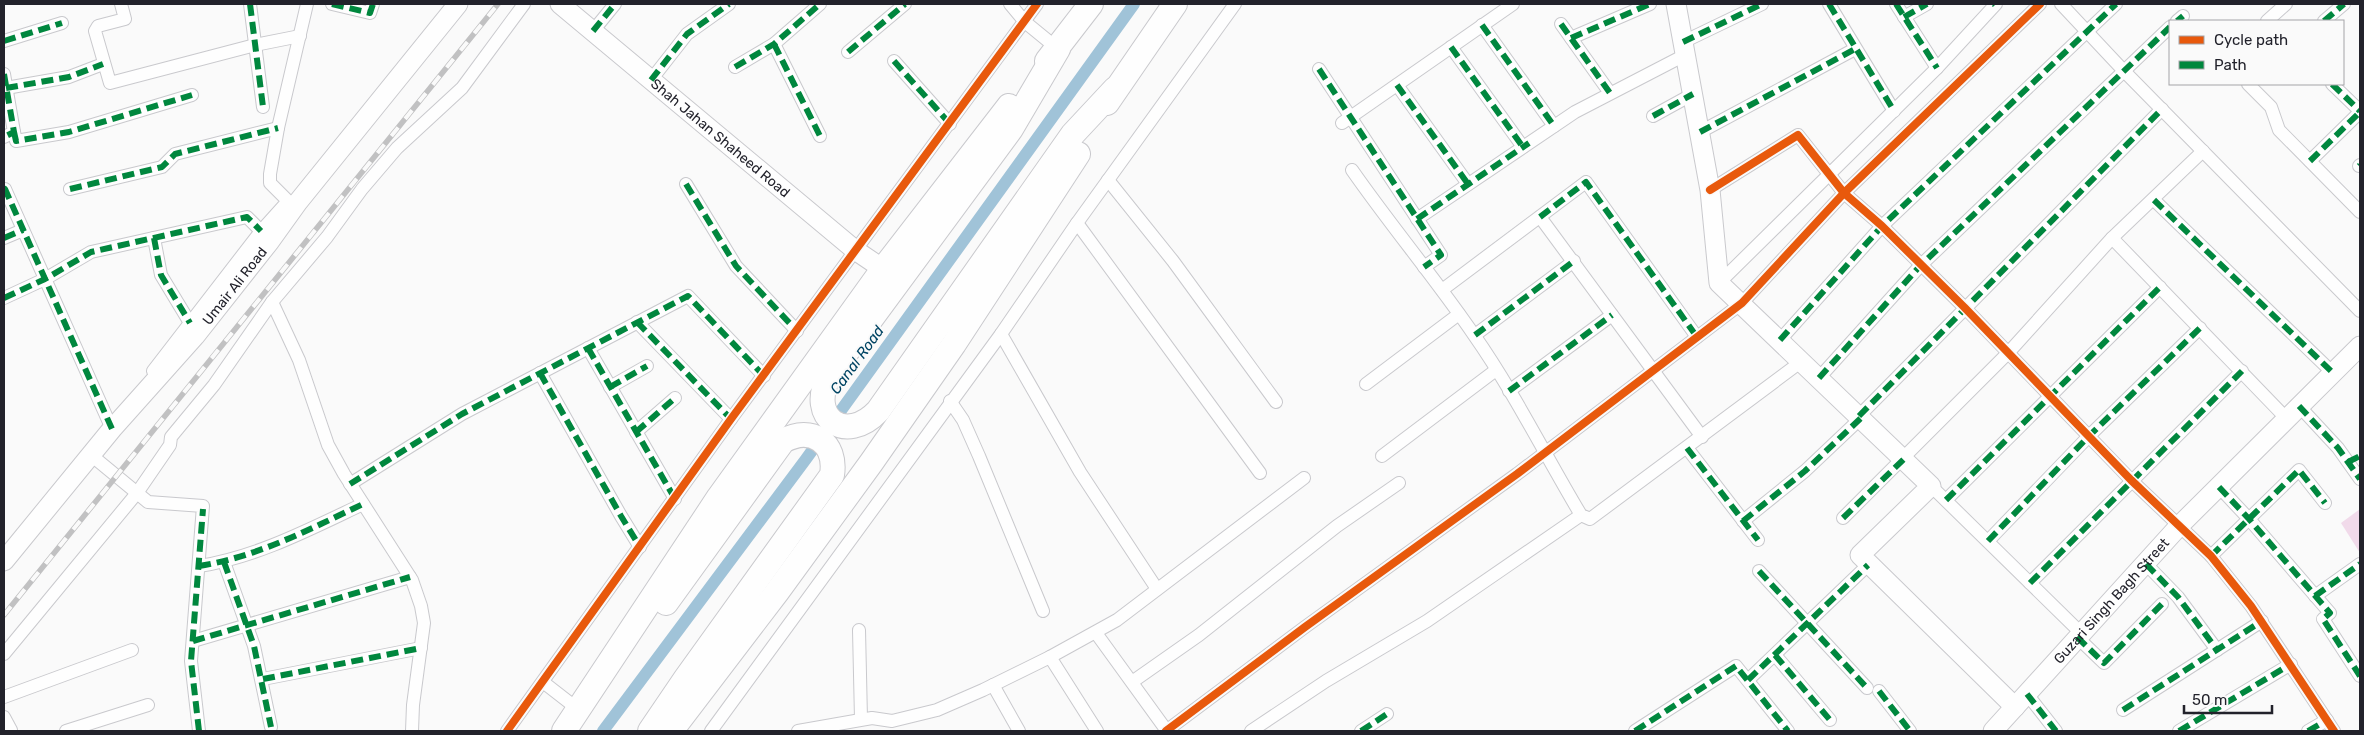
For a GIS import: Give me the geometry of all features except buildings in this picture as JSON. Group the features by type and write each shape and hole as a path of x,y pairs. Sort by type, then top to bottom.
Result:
{"highway":[{"path":"1090,4 1058,49 1011,129 829,376 822,389 822,407 833,422 851,427 868,422 886,403 1073,134 1115,89"},
{"path":"671,731 783,584 954,344 1055,190 1115,89 1175,4"},
{"path":"564,731 708,514 883,270 997,120 1058,49"},
{"path":"579,710 647,630 783,441 802,434 821,440 832,456 832,476 650,731"}],"street":[{"path":"121,4 125,19 96,28 103,64 110,83 255,45 300,36"},
{"path":"250,4 263,107"},
{"path":"112,429 130,400 262,231 293,202 270,183 270,174 278,128 307,4"},
{"path":"332,4 370,13 373,4"},
{"name":"Umair Ali Road","path":"4,561 112,429 195,336 270,241 293,202 458,4"},
{"path":"4,654 137,493 170,445 171,437 214,386 272,302 397,148 462,88 524,4"},
{"name":"Shah Jahan Shaheed Road","path":"560,4 856,250 883,270"},
{"path":"593,31 615,4"},
{"path":"651,80 687,34 729,4"},
{"path":"735,67 774,44 820,4"},
{"path":"848,52 905,4"},
{"path":"1010,4 1025,22 1058,49"},
{"path":"508,731 731,418 1038,4"},
{"path":"716,729 950,401 1001,334 1077,223 1235,4"},
{"path":"1346,120 1513,4"},
{"path":"1571,38 1650,4"},
{"path":"1676,4 1710,190 1719,283 1988,541 2104,663 2162,604"},
{"path":"1417,219 1575,112 1610,94 1684,48 1762,4"},
{"path":"1829,4 1894,111"},
{"path":"1896,4 1937,68"},
{"path":"1904,17 1926,4"},
{"path":"1719,283 1937,68 1995,4"},
{"path":"1096,632 1167,731 1305,627 1450,523 1742,303 1844,193 2040,4"},
{"path":"2061,4 2123,70 2360,311"},
{"path":"1780,340 1882,226 2116,4"},
{"path":"2268,20 2286,4"},
{"path":"2325,20 2344,4"},
{"path":"4,41 33,34 62,23"},
{"path":"1561,24 1610,94"},
{"path":"1482,25 1554,126"},
{"path":"1819,378 1920,266 2169,28"},
{"path":"774,44 820,136"},
{"path":"1451,47 1523,146"},
{"path":"1700,132 1855,48"},
{"path":"894,61 950,124"},
{"path":"6,88 69,77 103,64"},
{"path":"1319,69 1346,120 1441,255 1424,267"},
{"path":"4,74 9,134 16,140 69,132 192,95"},
{"path":"1397,85 1468,184"},
{"path":"2249,85 2271,107 2279,130 2360,212"},
{"path":"2310,161 2360,112 2333,85"},
{"path":"1653,116 1692,94"},
{"path":"1743,521 1805,471 1860,417 1964,307 2162,109"},
{"path":"70,189 162,167 174,154 278,128"},
{"path":"1710,190 1798,134 1844,193 1882,226 1920,266 1964,307 2131,480 2211,556 2262,621 2334,731"},
{"path":"1843,518 2009,352 2112,238 2154,200 2203,151"},
{"path":"1352,170 1390,224 1475,335 1529,422 1544,453 1581,515 1590,520 1802,361"},
{"path":"1108,180 1173,261 1276,402"},
{"path":"1442,290 1586,182 1697,337"},
{"path":"686,184 736,266 797,331"},
{"path":"4,190 24,230 112,429"},
{"path":"2154,200 2333,373"},
{"path":"4,298 45,279 91,252 247,217 262,231"},
{"path":"1540,217 1702,437"},
{"path":"1077,223 1260,473"},
{"path":"4,238 24,230"},
{"path":"154,238 161,275 190,323"},
{"path":"2112,238 2242,371 2338,448 2360,479"},
{"path":"1475,335 1574,261"},
{"path":"1946,500 2160,287"},
{"path":"350,484 462,414 688,296 764,376"},
{"path":"272,302 299,360 328,445 350,484 410,577 421,606 424,623 412,731"},
{"path":"1366,384 1459,314"},
{"path":"1509,391 1612,315"},
{"path":"637,322 731,418"},
{"path":"1988,541 2089,436 2200,328"},
{"path":"1001,334 1080,472 1157,589"},
{"name":"Guzari Singh Bagh Street","path":"1993,731 2180,525 2360,346"},
{"path":"588,348 675,499"},
{"path":"610,387 647,366"},
{"path":"1382,456 1496,370"},
{"path":"2030,583 2242,371"},
{"path":"540,373 640,547"},
{"path":"636,432 675,398"},
{"path":"950,401 963,420 979,456 1043,611"},
{"path":"1687,448 1758,540"},
{"path":"91,455 148,502 203,506 191,661 199,731"},
{"path":"2348,462 2360,456"},
{"path":"2211,556 2299,470 2325,503"},
{"path":"798,731 872,718 891,726 937,710 1050,658 1096,632 1157,589 1304,478"},
{"path":"1132,682 1199,635 1336,526 1398,483"},
{"path":"1931,486 1860,554 1868,565 2056,731"},
{"path":"2219,487 2249,519 2330,614 2323,619 2360,676"},
{"path":"199,566 224,562 276,544 363,504"},
{"path":"1251,731 1326,681 1427,621 1581,515"},
{"path":"224,562 263,679 271,727"},
{"path":"2146,564 2178,596 2217,650"},
{"path":"2315,596 2360,564"},
{"path":"1748,680 1868,565"},
{"path":"1759,571 1808,624 1873,689 1910,731"},
{"path":"193,641 410,577"},
{"path":"2123,710 2262,621"},
{"path":"859,630 861,719"},
{"path":"263,679 421,648"},
{"path":"4,696 132,650"},
{"path":"1775,655 1830,720"},
{"path":"1050,658 1097,731"},
{"path":"2179,731 2291,664"},
{"path":"1635,731 1736,666 1788,731"},
{"path":"542,682 579,710"},
{"path":"993,685 1019,731"},
{"path":"66,731 148,705"},
{"path":"1361,731 1387,714"},
{"path":"4,717 11,730"},
{"path":"2308,731 2326,720"}],"shaded area":[{"path":"2360,509 2360,553 2341,523"}],"waterway":[{"name":"Canal Road","path":"603,731 806,459 1134,4"}],"railway":[{"path":"4,615 498,4"}],"marked path":[{"path":"250,4 263,107"},
{"path":"332,4 370,13 373,4"},
{"path":"593,31 615,4"},
{"path":"651,80 687,34 729,4"},
{"path":"735,67 774,44 820,4"},
{"path":"848,52 905,4"},
{"path":"1571,38 1650,4"},
{"path":"1683,42 1762,4"},
{"path":"1829,4 1894,111"},
{"path":"1896,4 1937,68"},
{"path":"1904,17 1927,4"},
{"path":"1780,340 1882,226 2116,4"},
{"path":"2325,20 2344,4"},
{"path":"2178,20 2183,16"},
{"path":"4,41 62,23"},
{"path":"1561,24 1610,93"},
{"path":"1482,25 1554,126"},
{"path":"1819,378 1920,266 2169,28"},
{"path":"774,44 820,136"},
{"path":"1451,47 1523,147"},
{"path":"1700,132 1855,49"},
{"path":"894,61 950,124"},
{"path":"6,88 69,77 103,64"},
{"path":"1319,69 1441,255 1424,267"},
{"path":"4,74 14,132 4,137"},
{"path":"1397,85 1468,184"},
{"path":"2333,85 2360,111"},
{"path":"1653,116 1693,94"},
{"path":"14,132 16,141 69,132 192,95"},
{"path":"1859,416 2162,109"},
{"path":"2310,161 2360,112"},
{"path":"70,189 162,167 175,154 278,128"},
{"path":"1417,219 1529,143"},
{"path":"1540,217 1586,182 1697,337"},
{"path":"686,184 736,266 797,331"},
{"path":"4,190 112,429"},
{"path":"2154,200 2333,373"},
{"path":"4,298 45,279 91,252 247,217 261,231"},
{"path":"4,238 23,230"},
{"path":"154,238 161,275 190,323"},
{"path":"1475,335 1574,261"},
{"path":"1946,500 2160,287"},
{"path":"350,484 462,414 688,296 764,376"},
{"path":"1509,391 1612,315"},
{"path":"637,322 731,419"},
{"path":"1988,541 2089,436 2200,328"},
{"path":"588,348 675,499"},
{"path":"610,387 647,366"},
{"path":"2030,583 2242,371"},
{"path":"540,373 640,547"},
{"path":"636,432 675,398"},
{"path":"2299,406 2338,448 2360,479"},
{"path":"1743,521 1805,471 1861,418"},
{"path":"1687,448 1758,540"},
{"path":"2348,462 2360,456"},
{"path":"1843,518 1904,459"},
{"path":"2211,556 2299,470 2325,503"},
{"path":"2219,487 2330,613 2323,619 2360,676"},
{"path":"199,566 221,562 262,549 363,504"},
{"path":"199,731 191,661 203,509"},
{"path":"224,562 254,646 271,727"},
{"path":"2146,564 2178,597 2217,650"},
{"path":"2315,596 2360,564"},
{"path":"1748,680 1868,565"},
{"path":"1759,571 1867,688"},
{"path":"193,641 410,577"},
{"path":"2077,637 2104,663 2162,604"},
{"path":"2123,710 2262,621"},
{"path":"263,679 421,648"},
{"path":"1775,655 1830,720"},
{"path":"2179,731 2291,664"},
{"path":"1635,731 1736,666 1788,731"},
{"path":"1879,691 1910,731"},
{"path":"2027,694 2056,731"},
{"path":"1361,731 1387,714"},
{"path":"2308,731 2327,720"}],"cycle path":[{"path":"507,731 731,419 1037,4"},
{"path":"1166,731 1305,627 1517,474 1742,303 1844,193 2040,4"},
{"path":"1710,190 1798,135 1844,193 1882,226 1964,307 2131,480 2211,556 2251,606 2334,731"}]}
